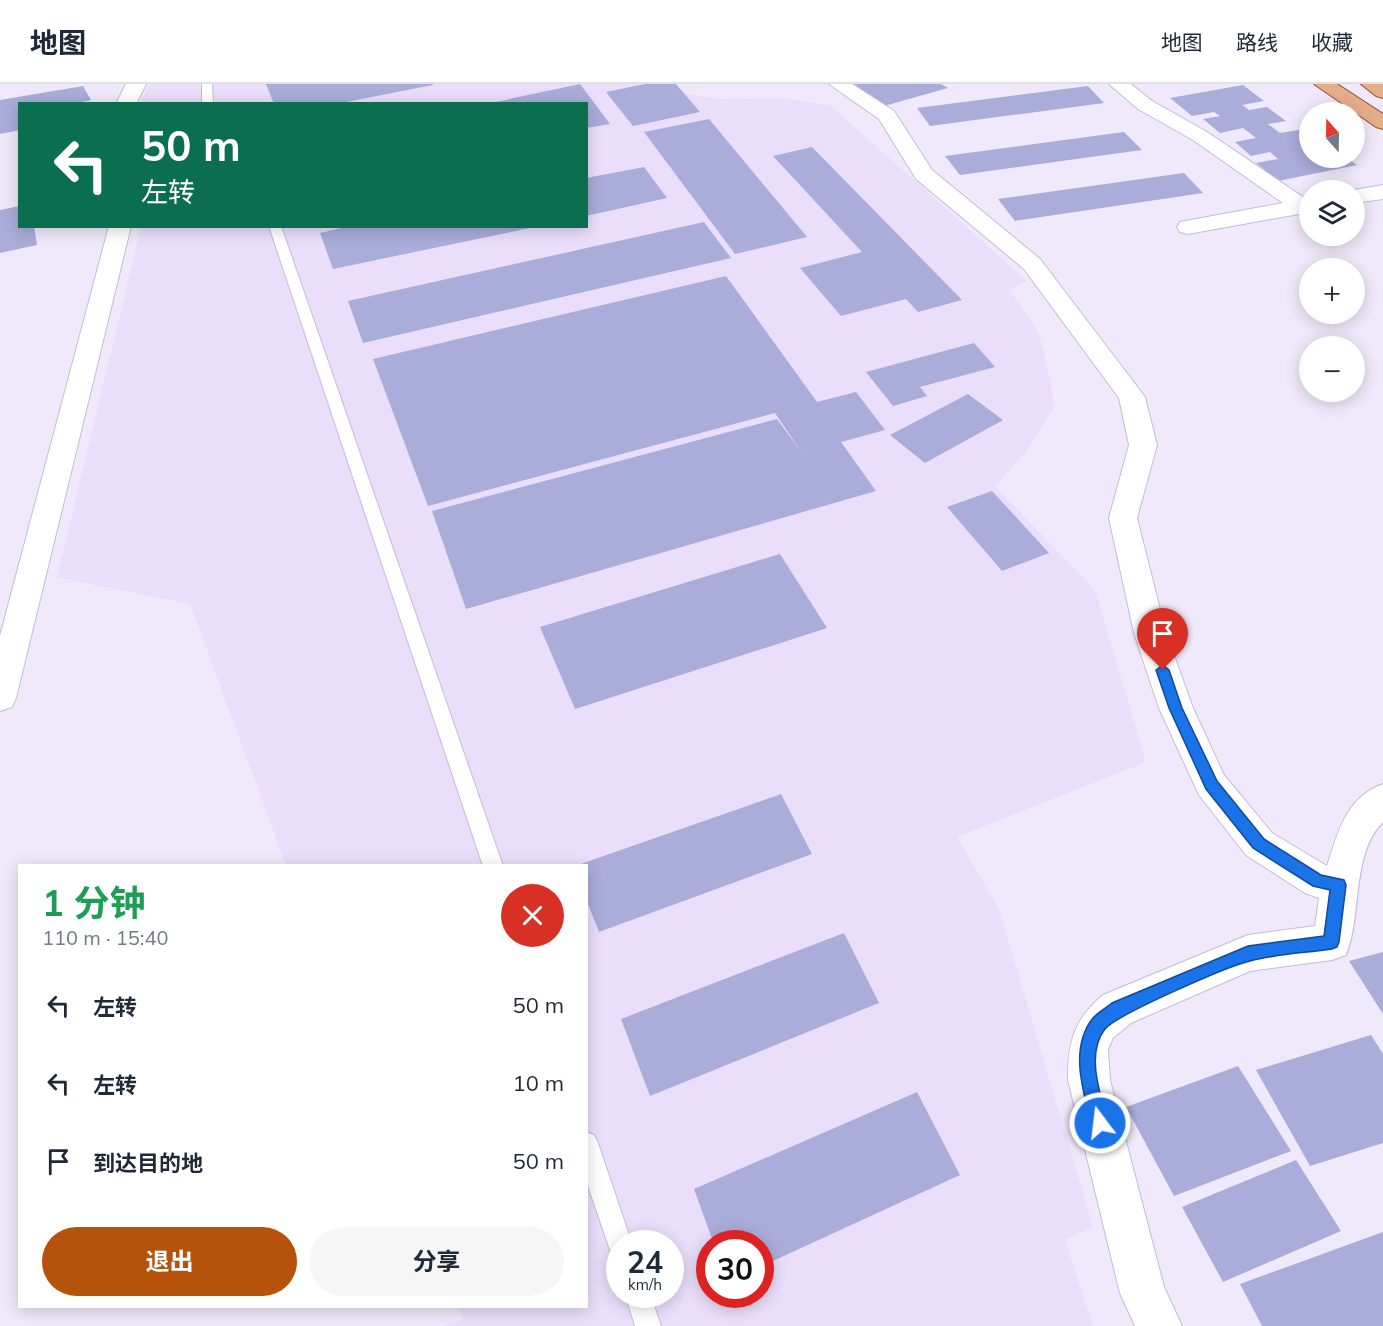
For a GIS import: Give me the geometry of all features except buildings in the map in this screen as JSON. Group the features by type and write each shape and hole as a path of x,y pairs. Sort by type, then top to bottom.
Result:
{"main road":[{"path":"1324,84 1383,123"},
{"path":"1371,84 1383,92"}],"street":[{"path":"127,102 136,84"},
{"path":"839,84 886,115 924,174 1032,264 1132,398 1143,445 1123,518 1150,633 1176,708 1211,785 1258,844 1318,881 1339,885"},
{"path":"1119,84 1145,105 1200,136 1299,202"},
{"path":"1365,195 1383,192"},
{"path":"1188,227 1299,207"},
{"path":"0,698 119,228"},
{"path":"1159,1326 1143,1293 1094,1102 1089,1080 1088,1049 1099,1024 1118,1009 1248,953 1332,942 1339,885 1359,822 1383,799"}],"lane":[{"path":"207,84 207,102"},
{"path":"276,228 492,864"},
{"path":"588,1149 615,1230"},
{"path":"642,1308 648,1326"}],"shaded area":[{"path":"149,84 675,84 673,91 718,99 779,98 830,105 1027,281 1009,290 1032,321 1043,346 1055,406 1026,452 995,486 1095,590 1146,762 957,837 999,909 1093,1227 1065,1240 1093,1326 442,1326 463,1320 458,1308 588,1308 588,864 286,864 190,604 57,577 141,228 588,228 588,102 140,102"}],"route":[{"path":"1100,1123 1089,1080 1088,1049 1099,1024 1118,1009 1248,953 1332,942 1339,885 1318,881 1258,844 1211,785 1176,708 1163,670"}]}
